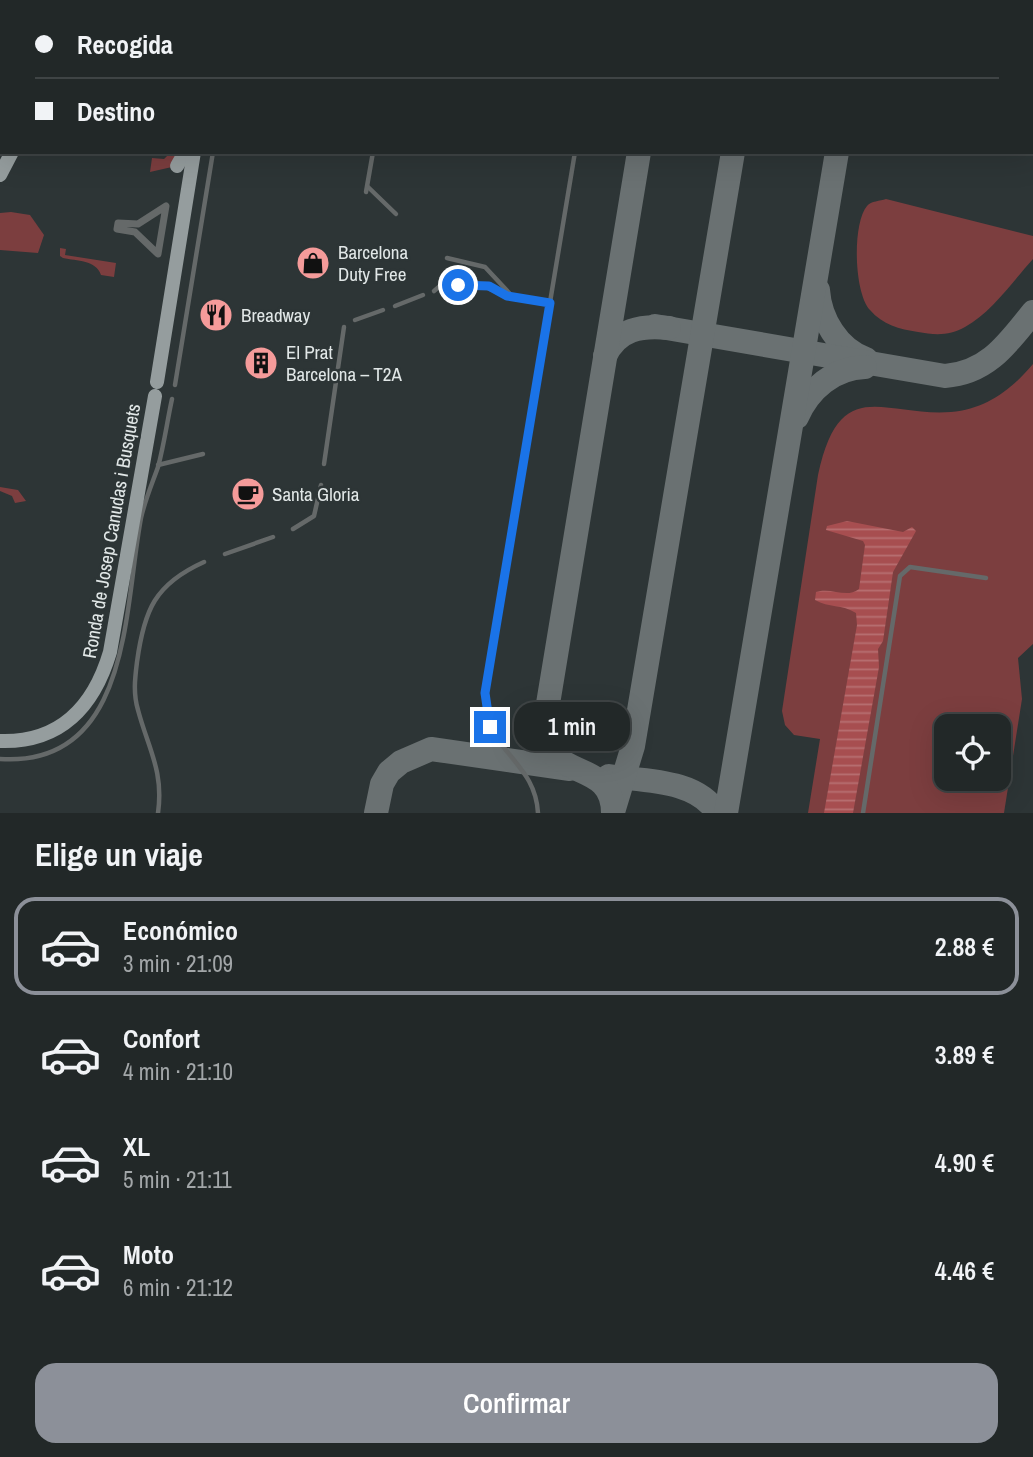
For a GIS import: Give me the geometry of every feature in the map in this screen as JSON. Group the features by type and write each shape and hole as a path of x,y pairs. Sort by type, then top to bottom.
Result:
{"main road":[{"path":"0,175 11,154"},
{"path":"177,166 185,154"},
{"name":"Ronda de Josep Canudas i Busquets","path":"0,741 40,734 73,718 88,703 104,671 156,389 194,154"}],"street":[{"path":"166,206 158,254 135,232 117,229 118,223 138,224 166,206"}],"lane":[{"path":"175,385 213,154"},
{"path":"373,154 367,189 396,214"},
{"path":"538,813 536,797 527,776 501,747 490,727 485,693 575,154"},
{"path":"441,251 447,260 485,267 507,293 515,297"},
{"path":"441,288 447,280"},
{"path":"434,291 480,285 515,297 550,303"},
{"path":"395,306 423,295"},
{"path":"355,320 383,310"},
{"path":"324,464 345,329"},
{"name":"Ronda de Josep Canudas i Busquets","path":"1,760 21,758 56,748 79,734 103,705 116,674 141,516 158,466 172,399"},
{"path":"158,466 203,454"},
{"path":"293,529 314,516 321,485"},
{"path":"225,554 273,537"},
{"path":"158,813 160,781 135,694 141,636 153,600 164,586 176,576 204,562"},
{"path":"863,813 900,576 910,567 986,578"}],"shaded area":[{"path":"169,154 176,154 172,167 150,172 152,158 164,159"},
{"path":"886,199 1033,236 1033,259 993,305 975,321 959,330 930,334 892,326 875,315 865,301 857,258 862,215 869,204"},
{"path":"0,213 30,215 44,235 38,253 0,250"},
{"path":"60,248 66,249 65,255 116,263 114,277 101,275 95,266 90,264 63,258 60,256"},
{"path":"1033,364 1033,644 1018,658 1022,699 1011,769 1011,714 934,714 934,791 1007,791 1004,813 808,813 820,739 794,735 785,725 782,711 818,475 827,443 838,423 852,412 867,407 951,412 975,407 1007,390"},
{"path":"0,487 18,490 26,501 15,503 12,496 0,491"},
{"path":"847,521 903,532 912,527 916,531 893,572 883,641 878,649 879,667 853,813 824,813 857,625 856,613 815,600 816,592 849,593 859,589 865,545 863,541 826,530 827,526"}],"taxiway":[{"path":"613,813 610,796 603,784 556,757 548,745 544,728 639,154"},
{"path":"613,812 633,746 733,154"},
{"path":"726,813 837,154"},
{"path":"818,290 822,312 832,332 847,348 866,359"},
{"path":"655,326 945,376 960,374 985,363 1006,345 1033,312"},
{"path":"605,356 624,334 640,328 669,328"},
{"path":"797,417 808,398 824,382 843,371 865,367"},
{"path":"376,813 382,784 389,772 401,762 431,749 570,769"},
{"path":"609,776 653,781 683,788 708,802 717,813"}],"place":[{"name":"Barcelona Duty Free","path":"313,263"},
{"name":"Breadway","path":"216,315"},
{"name":"El Prat Barcelona – T2A","path":"261,363"},
{"name":"Santa Gloria","path":"248,494"}],"route":[{"path":"458,285 489,286 507,296 550,303 485,693 486,717 490,727"}]}
